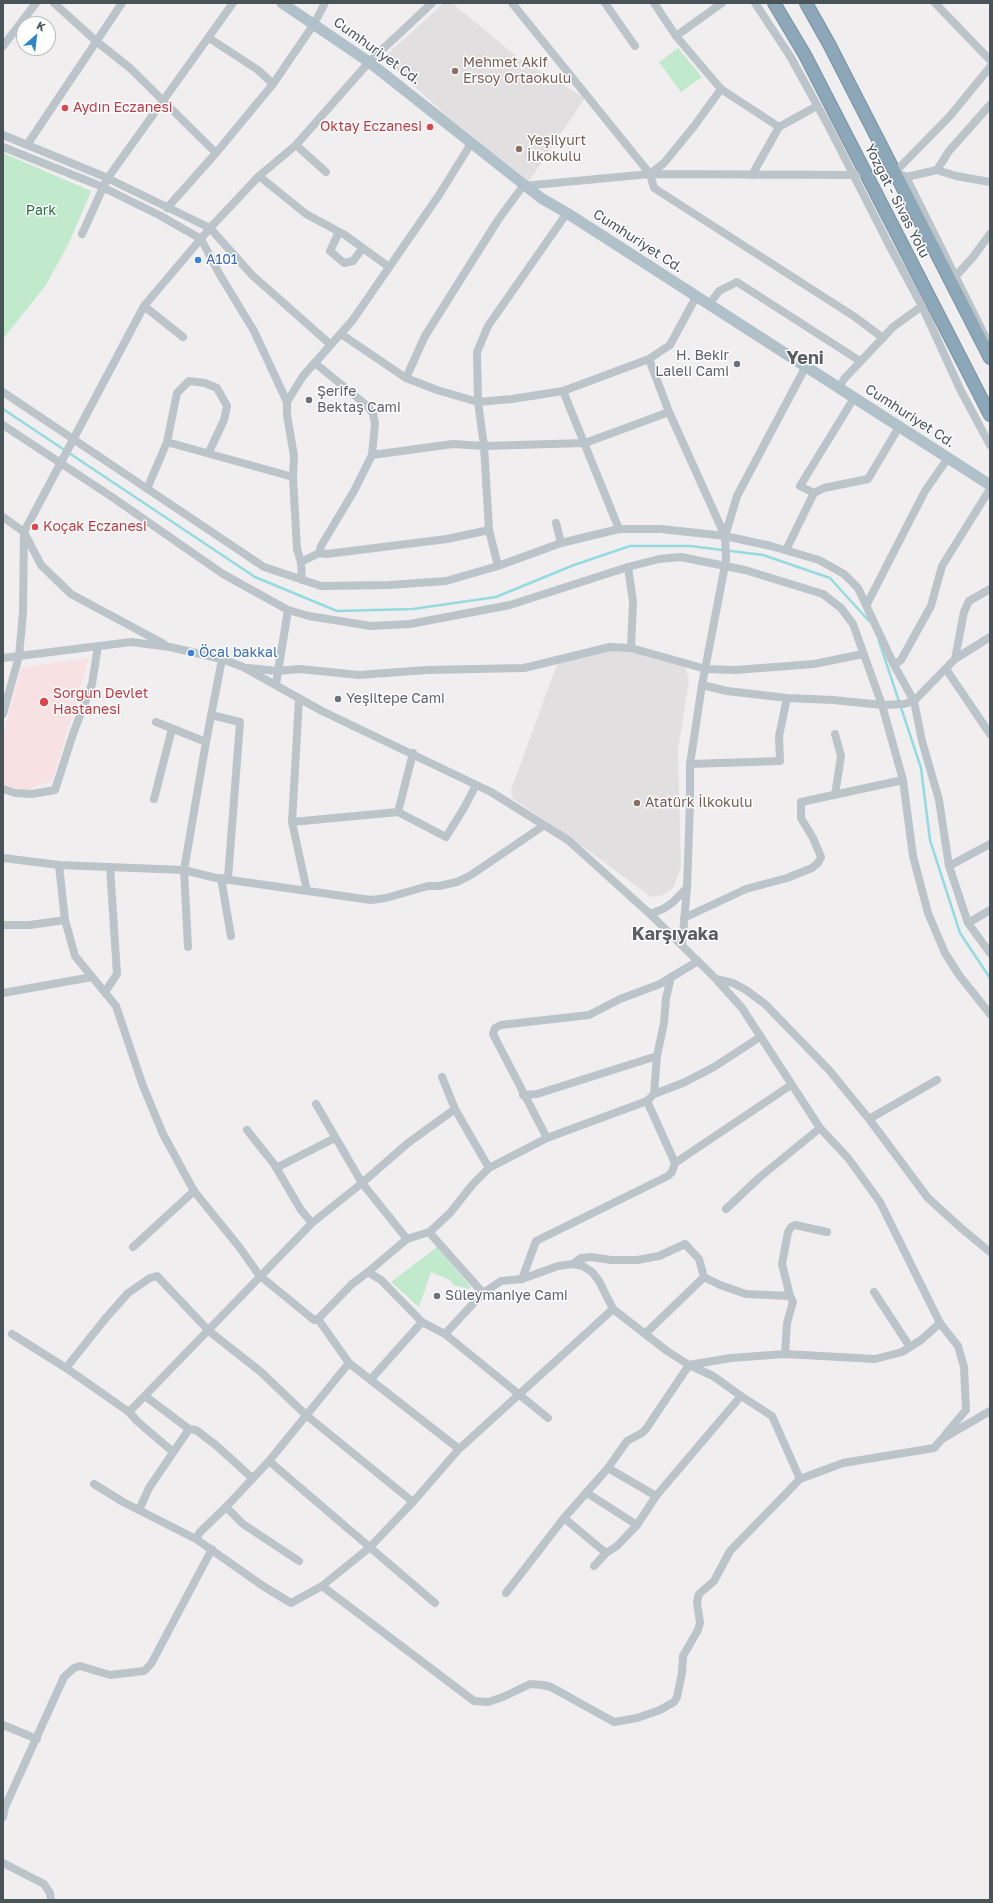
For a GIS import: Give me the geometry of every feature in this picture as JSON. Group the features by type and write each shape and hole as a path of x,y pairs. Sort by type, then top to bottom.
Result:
{"highway":[{"name":"Yozgat - Sivas Yolu","path":"774,3 805,55 990,415"},
{"name":"Yozgat - Sivas Yolu","path":"806,3 829,44 990,358"}],"main road":[{"name":"Cumhuriyet Cd.","path":"282,3 368,62 472,142 523,186 805,368 990,485"}],"street":[{"path":"3,46 36,3"},
{"path":"54,3 96,41 130,68 216,153"},
{"path":"27,145 122,3"},
{"path":"82,234 107,179 160,108 163,101 233,3"},
{"path":"167,208 216,153 273,84 314,24 325,3"},
{"path":"3,714 19,656 23,613 24,532 72,439 144,306 210,228 259,176 296,145 368,62 432,3"},
{"path":"512,3 650,174 654,188 855,316 883,338"},
{"path":"605,3 635,46"},
{"path":"654,3 676,36 721,89 779,127"},
{"path":"676,36 722,3"},
{"path":"755,3 790,56 817,106 922,306 960,389 990,445"},
{"path":"935,3 990,60"},
{"path":"209,38 258,70 273,84"},
{"path":"990,67 950,116 895,172 906,177 937,170 956,176 990,182"},
{"path":"650,174 664,163 695,125 721,89"},
{"path":"937,170 948,151 990,105"},
{"path":"752,175 779,127 817,106"},
{"path":"3,135 107,179 210,228 252,275 331,345"},
{"path":"287,402 303,376 341,334 389,267 439,194 472,142"},
{"path":"296,145 326,172"},
{"path":"3,146 103,188 158,214 201,239 220,275 254,331 287,402 294,456 293,477 297,549 301,562 302,580"},
{"path":"406,378 425,336 498,220 523,186 650,174 853,175 865,172"},
{"path":"259,176 306,214 339,232 389,267"},
{"path":"906,177 990,344"},
{"path":"498,566 489,530 484,446 478,402 477,352 488,326 567,213"},
{"path":"339,232 330,251 344,263 353,261 363,248"},
{"path":"956,276 973,257 990,234"},
{"path":"709,305 720,291 737,282 860,361"},
{"path":"341,334 406,378 437,390 478,402 512,399 563,391 649,359 670,345 696,297"},
{"path":"144,306 183,337"},
{"path":"838,388 860,361 893,327 922,306"},
{"path":"649,359 669,412 725,536"},
{"path":"315,363 365,404 373,414 375,423 372,455 354,491 321,546 319,553"},
{"path":"682,945 687,888 690,764 702,685 725,563 725,536 737,496 805,368"},
{"path":"147,489 167,442 177,393 189,381 205,383 217,388 227,406 224,420 210,452"},
{"path":"563,391 619,529"},
{"path":"3,392 264,567 321,586 342,587 446,581 498,566 561,542 619,529 661,529 725,536 786,550 819,560 844,574 858,588 867,604 894,665 914,701 922,742 938,800 948,866 968,923 990,953"},
{"path":"814,494 800,486 854,398"},
{"path":"372,455 453,444 484,446 585,443 669,412"},
{"path":"3,425 59,464 112,497 224,574 288,610 335,621 371,626 410,624 510,605 628,567 659,559 681,557 725,563 824,594 841,608 853,624 863,654 885,705 907,797 912,856 928,913 945,953 959,975 990,1014"},
{"path":"786,550 814,494 824,488 868,479 899,427"},
{"path":"167,442 210,452 222,458 293,477"},
{"path":"867,604 925,491 948,458"},
{"path":"894,665 901,660 931,606 942,566 990,489"},
{"path":"3,517 24,532 41,565 71,594 170,647"},
{"path":"556,523 561,542"},
{"path":"301,562 319,553 327,554 447,539 489,530"},
{"path":"628,567 633,602 631,648"},
{"path":"955,659 964,612 969,601 990,589"},
{"path":"276,684 288,610"},
{"path":"702,685 727,691 787,698 885,705 904,704 914,701 955,659 990,637"},
{"path":"3,658 130,642 170,647 222,659 243,667 276,684 299,699 491,792 573,845 650,914 716,979 742,1008 820,1128 848,1158 880,1202 940,1323 958,1346 963,1359 966,1410 934,1448 843,1463 800,1479 730,1551 714,1581 699,1594 697,1602 700,1623 698,1630 683,1656 682,1673 674,1702 653,1712 619,1722 603,1717 551,1687 530,1684 503,1697 488,1702 474,1701 322,1586"},
{"path":"3,789 15,793 32,794 55,790 73,734 92,684 98,646"},
{"path":"243,667 277,671 300,670 358,675 427,670 524,668 610,647 631,648 706,669 735,670 814,664 863,654"},
{"path":"188,947 184,870 222,659"},
{"path":"946,669 990,734"},
{"path":"690,764 780,761 779,736 787,698"},
{"path":"299,699 292,822 307,890"},
{"path":"211,715 240,722 224,878 231,936"},
{"path":"156,722 206,742"},
{"path":"154,799 172,728"},
{"path":"835,734 841,756 835,795"},
{"path":"398,812 413,753"},
{"path":"684,918 746,889 812,868 821,857 813,838 801,818 801,802 903,780"},
{"path":"292,822 398,812 446,836 464,808 476,785"},
{"path":"3,858 59,865 184,870 224,878 371,900 386,898 428,886 439,886 457,882 471,875 543,826"},
{"path":"948,866 990,844"},
{"path":"59,865 65,920 75,956 116,1006 143,1086 163,1134 194,1191 240,1248 259,1276 314,1320 318,1319 352,1284 407,1239 429,1232 450,1213 473,1184 489,1168 547,1138 647,1101 654,1094 683,1083 714,1067 760,1037"},
{"path":"105,992 117,974 110,867"},
{"path":"650,914 663,909 672,903 687,888"},
{"path":"968,923 990,910"},
{"path":"3,924 30,925 65,920"},
{"path":"547,1138 523,1095 493,1034 495,1028 501,1025 589,1015 671,977 698,962"},
{"path":"3,993 92,977"},
{"path":"654,1094 657,1056 664,1023 666,998 671,977"},
{"path":"716,979 746,990 765,1004 829,1070 870,1119 928,1198 990,1252"},
{"path":"523,1095 537,1094 657,1056"},
{"path":"442,1077 456,1109 489,1168"},
{"path":"870,1119 937,1080"},
{"path":"522,1279 536,1241 668,1176 672,1172 675,1163 791,1085"},
{"path":"647,1101 675,1163"},
{"path":"316,1104 362,1183 407,1239"},
{"path":"130,1412 209,1331 259,1276 312,1223 362,1183 408,1143 456,1109"},
{"path":"726,1209 760,1177 820,1128"},
{"path":"247,1130 276,1168 301,1210 312,1223"},
{"path":"276,1168 335,1138"},
{"path":"133,1247 194,1191"},
{"path":"785,1354 787,1323 793,1302 790,1296 782,1264 790,1227 795,1225 827,1232"},
{"path":"429,1232 483,1293"},
{"path":"573,1264 581,1258 591,1257 611,1260 637,1260 659,1256 685,1244 699,1259 704,1277 720,1285 746,1294 790,1296"},
{"path":"445,1334 483,1293 501,1281 522,1279 558,1266 573,1264 584,1266 592,1272 599,1281 613,1308 645,1334 688,1365 713,1376 772,1416 800,1479"},
{"path":"368,1272 381,1280 422,1322 445,1334 548,1418"},
{"path":"66,1368 104,1319 128,1293 150,1278 157,1276 209,1331 261,1372 306,1415 414,1502"},
{"path":"645,1334 704,1277"},
{"path":"874,1292 910,1347"},
{"path":"94,1484 139,1510 196,1539 263,1586 291,1602 322,1586 369,1548 414,1502 459,1449 613,1308"},
{"path":"318,1319 349,1363 459,1449"},
{"path":"371,1379 422,1322"},
{"path":"506,1593 564,1518 608,1468 627,1441 642,1433 646,1429 688,1365 731,1358 785,1354 875,1359 902,1352 921,1340 940,1323"},
{"path":"12,1334 66,1368 130,1412 137,1421 173,1452"},
{"path":"196,1539 200,1532 270,1461 349,1363"},
{"path":"146,1396 189,1429 196,1430 218,1446 252,1478"},
{"path":"594,1566 606,1552 617,1546 637,1525 656,1496 741,1396"},
{"path":"942,1439 990,1411"},
{"path":"139,1510 149,1488 189,1429"},
{"path":"270,1461 434,1603"},
{"path":"608,1468 656,1496"},
{"path":"587,1493 637,1525"},
{"path":"226,1507 243,1524 299,1561"},
{"path":"564,1518 606,1552"},
{"path":"3,1817 4,1807 37,1739 64,1677 74,1668 80,1666 110,1675 144,1671 151,1664 212,1549"},
{"path":"3,1725 37,1739"},
{"path":"3,1864 44,1884 50,1893 51,1900"}],"shaded area":[{"path":"444,3 452,3 521,60 585,98 529,181 448,117 383,58"},
{"path":"604,650 630,651 684,663 689,681 678,749 681,867 673,888 663,895 651,897 570,837 513,799 511,790 559,659"},
{"name":"Sorgun Devlet Hastanesi","path":"89,658 53,780 23,791 3,785 3,736 21,668"}],"green space":[{"path":"678,48 702,77 681,92 659,62"},
{"name":"Park","path":"3,153 91,191 69,243 46,285 3,339"},
{"path":"437,1247 471,1287 469,1289 453,1285 450,1280 431,1272 419,1307 391,1282"}],"waterway":[{"path":"3,409 255,577 337,611 413,609 496,597 574,565 630,546 690,546 763,555 830,578 869,621"},
{"path":"879,641 921,768 930,840 960,933 990,978"}],"place":[{"name":"Mehmet Akif Ersoy Ortaokulu","path":"455,71"},
{"name":"Aydın Eczanesi","path":"65,108"},
{"name":"Oktay Eczanesi","path":"430,127"},
{"name":"Yeşilyurt İlkokulu","path":"519,149"},
{"name":"A101","path":"198,260"},
{"name":"H. Bekir Laleli Cami","path":"737,364"},
{"name":"Şerife Bektaş Cami","path":"309,400"},
{"name":"Koçak Eczanesi","path":"35,527"},
{"name":"Öcal bakkal","path":"191,653"},
{"name":"Yeşiltepe Cami","path":"338,699"},
{"name":"Sorgun Devlet Hastanesi","path":"44,702"},
{"name":"Atatürk İlkokulu","path":"637,803"},
{"name":"Süleymaniye Cami","path":"437,1296"}],"district":[{"name":"Yeni","path":"805,358"},
{"name":"Karşıyaka","path":"675,934"}]}
